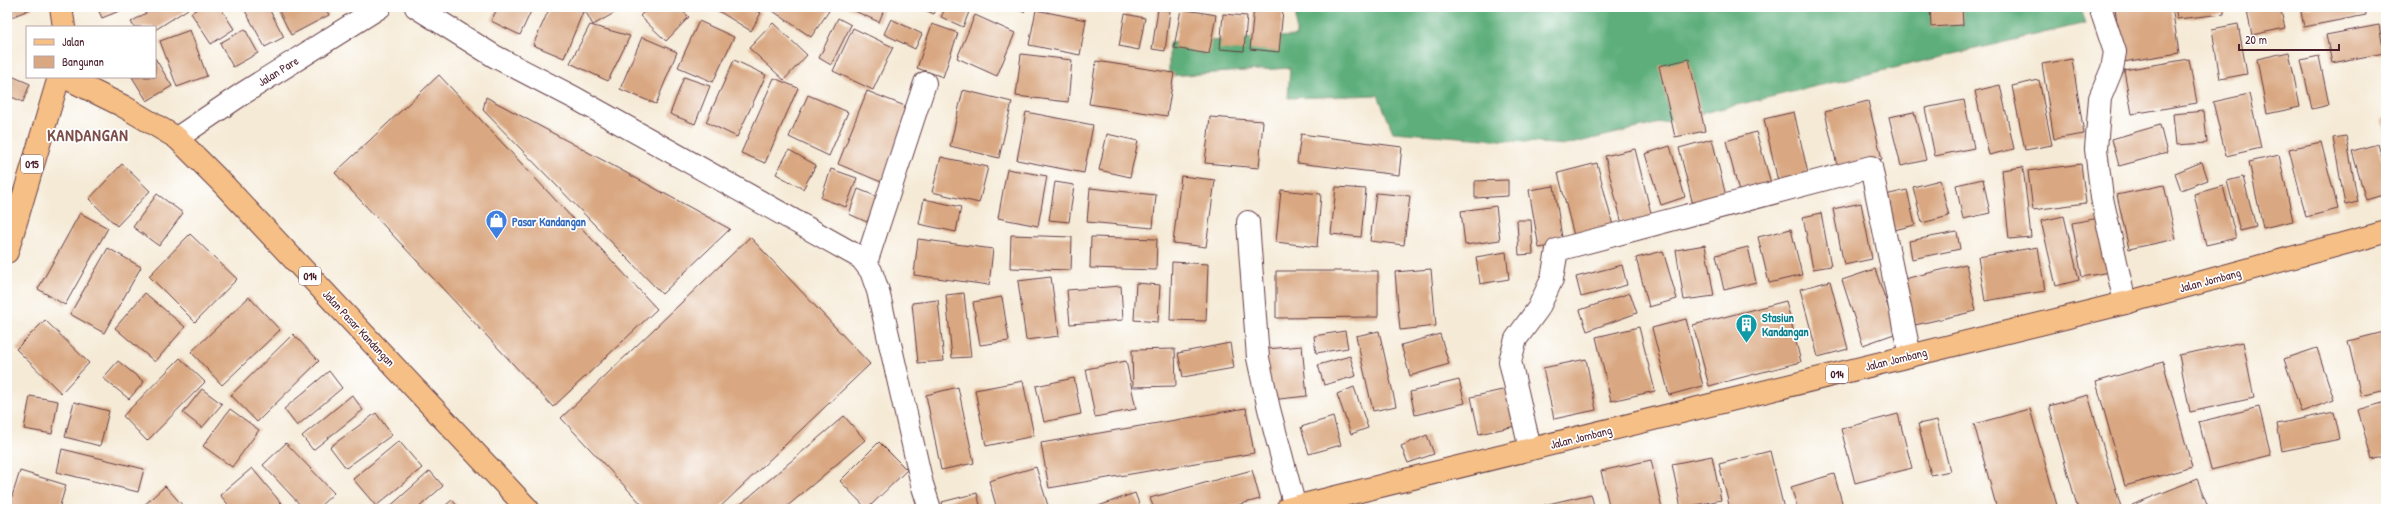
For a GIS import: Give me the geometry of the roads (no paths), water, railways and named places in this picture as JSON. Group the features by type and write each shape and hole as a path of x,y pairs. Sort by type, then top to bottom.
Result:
{"main road":[{"path":"60,7 64,26"},
{"name":"015","path":"7,252 59,78"},
{"name":"Jalan Pasar Kandangan","path":"66,78 123,106 177,138 229,190 528,509"},
{"name":"Jalan Jombang","path":"1291,508 2125,303 2386,232"}],"street":[{"name":"Jalan Pare","path":"177,138 242,94 380,7"},
{"path":"416,7 494,56 582,102 861,258 866,263 878,291 930,509"},
{"path":"2100,7 2115,52 2112,69 2100,98 2096,149 2102,198 2125,303"},
{"path":"866,263 925,83"},
{"path":"1530,449 1510,361 1516,339 1538,308 1552,279 1557,250 1871,166 1910,356"},
{"path":"1248,222 1258,358 1291,508"}],"place":[{"name":"Pasar Kandangan","path":"496,240"},
{"name":"Stasiun Kandangan","path":"1747,344"}],"district":[{"name":"KANDANGAN","path":"88,135"}]}
